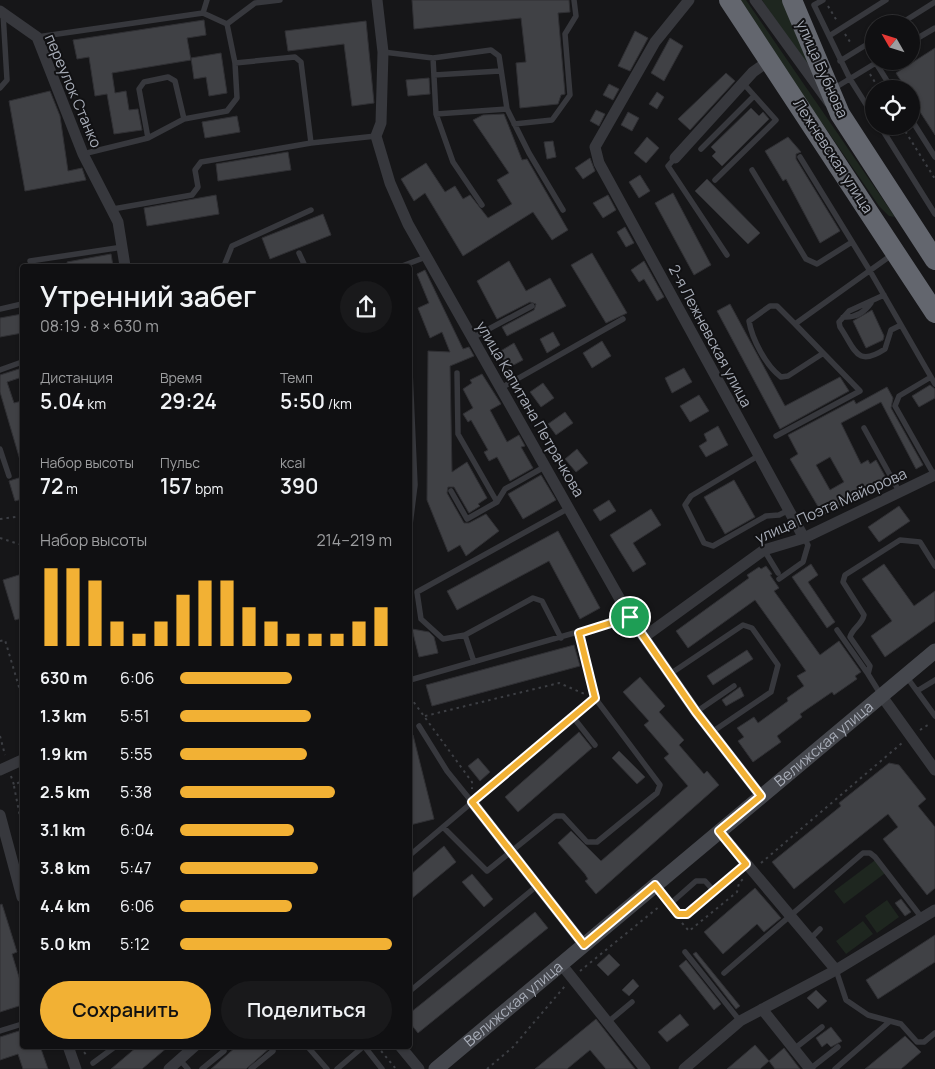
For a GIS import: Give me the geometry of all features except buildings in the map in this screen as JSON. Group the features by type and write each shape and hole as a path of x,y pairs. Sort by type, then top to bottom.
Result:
{"highway":[{"name":"Лежневская улица","path":"729,0 935,313"},
{"name":"улица Бубнова","path":"792,0 840,114 920,237"},
{"path":"896,252 920,237 935,260"}],"main road":[{"name":"Велижская улица","path":"436,1069 905,674 935,651"}],"street":[{"name":"улица Капитана Петрачкова","path":"377,0 382,52 381,123 376,136 390,183 408,224 630,617 696,712 761,796"},
{"name":"2-я Лежневская улица","path":"689,0 655,42 595,147 599,163 804,538"},
{"name":"Лежневская улица","path":"755,0 823,96 840,114"},
{"name":"переулок Станко","path":"1,11 37,36 83,154 112,209 123,247 125,264"},
{"path":"675,158 753,72 770,60"},
{"name":"улица Поэта Майорова","path":"644,637 764,550 804,538 935,475"},
{"path":"880,695 935,770"},
{"path":"0,770 20,761"},
{"path":"472,802 584,945"},
{"path":"0,815 20,890"},
{"path":"719,831 836,970"},
{"path":"684,1069 740,1022 836,970 935,910"},
{"path":"561,964 645,1069"},
{"path":"762,1009 810,1069"},
{"path":"69,1049 76,1069"},
{"path":"169,1069 192,1049"},
{"path":"402,1049 419,1069"}],"lane":[{"path":"203,13 207,0"},
{"path":"227,24 255,3 280,0"},
{"path":"514,124 552,120 570,95 565,34 576,16 574,0"},
{"path":"823,0 814,6 840,61 865,103"},
{"path":"829,36 886,0"},
{"path":"914,15 935,2"},
{"path":"0,88 7,80 1,11"},
{"path":"37,36 203,13 227,24"},
{"path":"83,154 148,138 184,119 227,111 237,98 235,63 227,24"},
{"path":"920,37 935,28"},
{"path":"840,61 865,46"},
{"path":"382,52 432,58 491,50 499,56 507,109 563,210"},
{"path":"235,63 295,57 301,62 311,143"},
{"path":"432,58 436,114 453,162 482,205"},
{"path":"829,91 865,70"},
{"path":"434,75 500,71"},
{"path":"148,138 139,89 144,82 168,77 175,81 184,119"},
{"path":"715,180 776,120 743,83"},
{"path":"701,149 754,96"},
{"path":"436,114 507,109"},
{"path":"920,133 935,157"},
{"path":"886,135 935,214"},
{"path":"112,209 192,195 198,187 195,170 201,162 311,143 376,136"},
{"path":"675,158 668,166 727,254"},
{"path":"800,158 870,271 935,384"},
{"path":"752,170 806,259 817,264 852,242"},
{"path":"225,264 232,246 311,210"},
{"path":"30,261 123,247"},
{"path":"795,324 896,252"},
{"path":"300,253 304,264"},
{"path":"407,264 426,257"},
{"path":"884,295 871,303 861,305 843,317 839,322 840,327 857,355 862,358 870,358 885,349 891,330 901,325"},
{"path":"0,308 20,304"},
{"path":"472,338 532,306"},
{"path":"776,436 860,391 777,306 770,306 749,321 751,331 774,372 781,377 788,376 822,354"},
{"path":"501,388 623,319"},
{"path":"0,370 20,363"},
{"path":"457,373 458,434 497,502"},
{"path":"931,377 899,396 895,406 935,475"},
{"path":"412,417 415,485 412,508"},
{"path":"864,428 900,493"},
{"path":"0,449 9,476"},
{"path":"758,456 690,496 685,506 704,542 713,546 766,516 779,515 789,510"},
{"path":"451,491 467,519 497,502 505,489 546,466"},
{"path":"561,638 542,602 532,598 465,635 443,639 421,619 417,592 569,508"},
{"path":"764,550 779,576 803,562 808,545 804,538"},
{"path":"868,674 870,666 850,637 852,630 863,621 864,615 843,582 846,575 900,540 920,542 935,566"},
{"path":"412,679 630,617"},
{"path":"670,674 743,625 752,628 778,665 771,692 712,732"},
{"path":"837,630 868,674 880,695"},
{"path":"443,827 487,871 555,816 563,816 587,842 597,842 657,793 660,785 595,698 579,633"},
{"path":"465,635 474,662"},
{"path":"905,674 935,716"},
{"path":"917,691 935,680"},
{"path":"696,712 734,686"},
{"path":"412,853 595,698"},
{"path":"573,717 595,745"},
{"path":"419,726 447,771 472,802"},
{"path":"724,973 863,853 870,853 922,918"},
{"path":"655,885 678,914 687,914 746,864"},
{"path":"670,904 696,881 705,881 714,891"},
{"path":"412,989 538,885"},
{"path":"810,939 820,930"},
{"path":"685,952 740,1022"},
{"path":"836,970 846,1000 868,1015 901,1024 917,1042 924,1042 935,1033"},
{"path":"608,1022 632,1002"},
{"path":"835,1069 889,1022"},
{"path":"0,1032 20,1025"},
{"path":"794,1049 822,1027"},
{"path":"810,1069 838,1046"},
{"path":"93,1063 112,1049"},
{"path":"310,1049 327,1069"},
{"path":"337,1069 360,1049"},
{"path":"366,1049 382,1069"},
{"path":"202,1069 224,1051"},
{"path":"251,1069 273,1051"},
{"path":"180,1060 188,1069"}],"path":[{"path":"908,135 935,179"},
{"path":"0,519 20,516"},
{"path":"0,538 20,543"},
{"path":"0,641 5,640 20,690"},
{"path":"425,716 560,683 595,698"},
{"path":"412,700 472,782 472,802"},
{"path":"14,784 20,816"},
{"path":"379,1049 396,1069"}],"shaded area":[{"path":"736,0 746,0 895,217 889,216 879,206 822,123 802,101"},
{"path":"762,0 782,0 814,77"},
{"path":"878,858 888,871 844,904 834,891"},
{"path":"887,900 899,917 877,933 865,916"},
{"path":"863,921 873,934 846,954 836,941"}],"route":[{"path":"630,617 696,712 761,796 719,831 746,864 687,914 678,914 655,885 584,945 472,802 595,698 579,633 630,617"}]}
